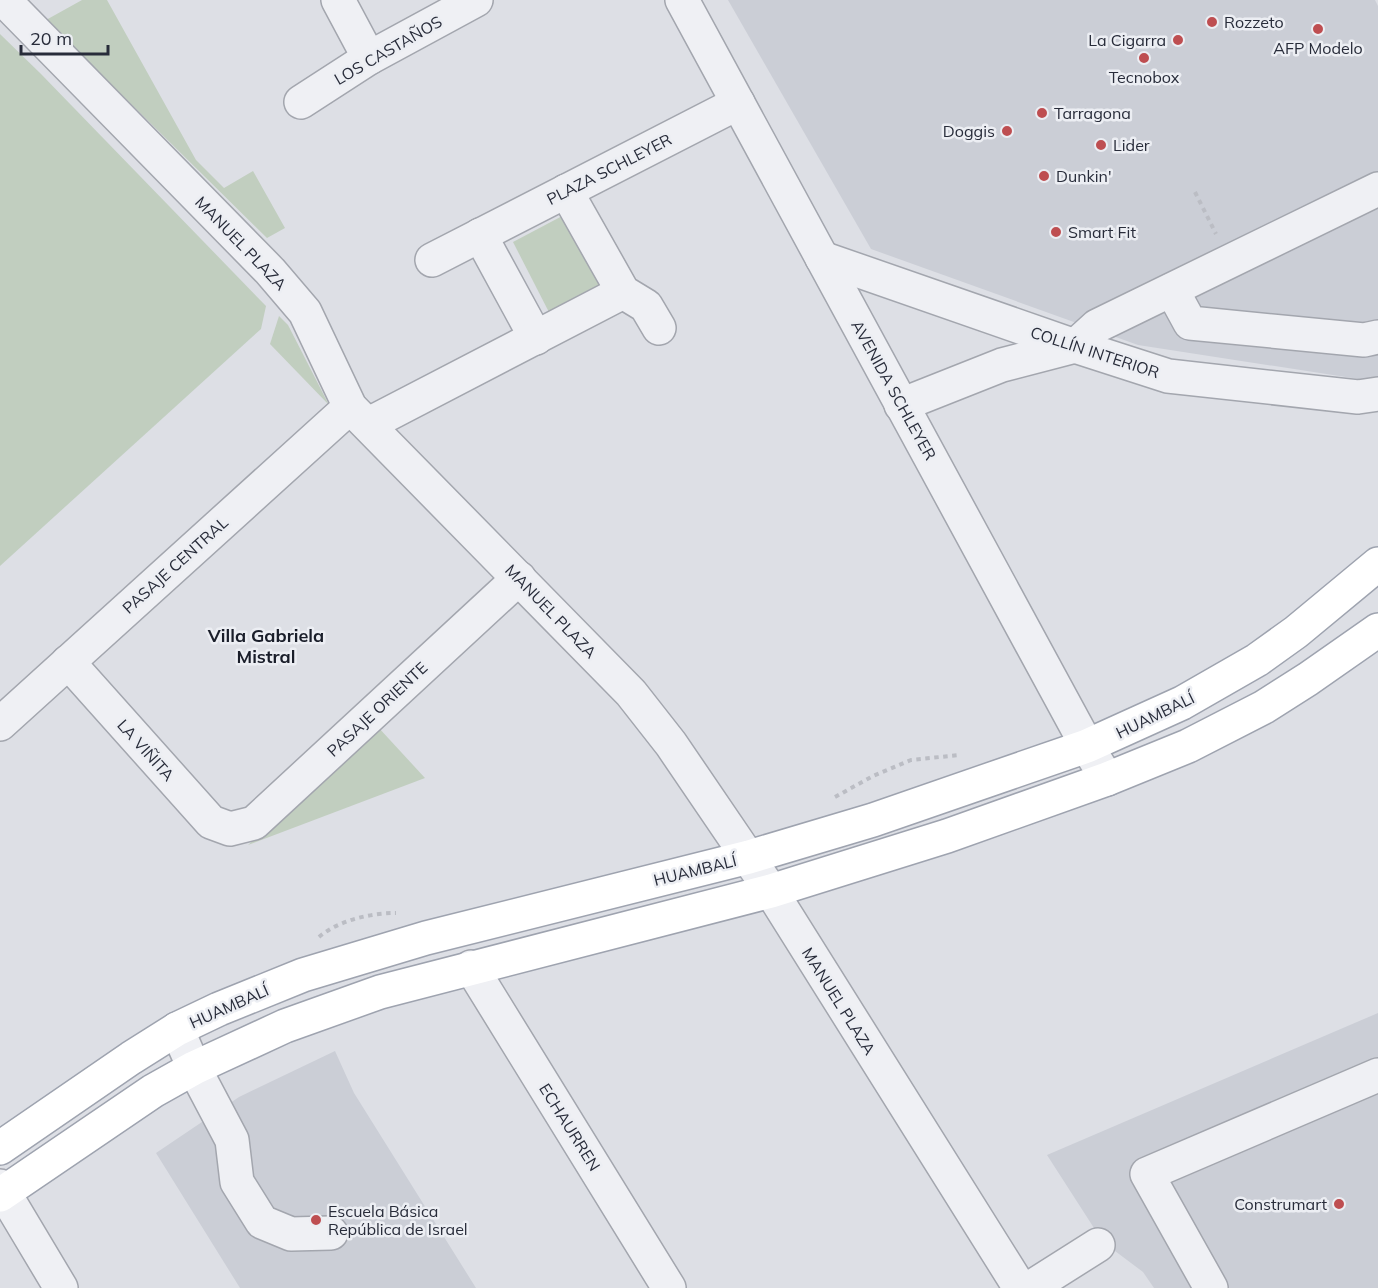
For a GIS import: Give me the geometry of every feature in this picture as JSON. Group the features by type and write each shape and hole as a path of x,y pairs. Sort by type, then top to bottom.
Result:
{"main road":[{"name":"HUAMBALÍ","path":"0,1148 111,1071 177,1029 262,991 345,962 426,938 748,857 883,816 1087,746 1182,703 1257,660 1376,569"},
{"path":"1,1191 153,1091 194,1068 267,1034 380,992 771,891 947,836 1107,779 1188,746 1254,712 1308,679 1378,630"}],"street":[{"name":"MANUEL PLAZA","path":"4,0 270,272 305,312 359,415 631,693 671,744 771,891 1020,1288"},
{"path":"338,0 369,58"},
{"name":"LOS CASTAÑOS","path":"301,102 369,58 476,0"},
{"name":"AVENIDA SCHLEYER","path":"681,0 1107,779"},
{"name":"PLAZA SCHLEYER","path":"432,260 738,103"},
{"path":"901,405 1002,365 1076,346 1097,326 1378,189"},
{"path":"566,190 623,292 646,306 659,328"},
{"path":"480,235 536,338"},
{"name":"COLLÍN INTERIOR","path":"822,258 1168,376 1358,397 1378,394"},
{"path":"1172,290 1190,323 1364,340 1378,337"},
{"name":"PASAJE CENTRAL","path":"0,724 68,663 359,415 536,338 623,292"},
{"name":"PASAJE ORIENTE","path":"230,830 254,823 519,579"},
{"name":"LA VIÑITA","path":"68,663 211,822 230,830"},
{"name":"ECHAURREN","path":"471,967 669,1288"},
{"path":"177,1029 194,1068 232,1140 237,1182 262,1222 291,1234 332,1233"},
{"path":"1211,1288 1147,1174 1378,1075"},
{"path":"1,1191 61,1288"},
{"path":"1030,1288 1098,1245"}],"path":[{"path":"1195,192 1214,229"},
{"path":"829,799 847,792 873,776 911,760 961,755"},
{"path":"314,941 330,927 380,913 403,913"}],"shaded area":[{"path":"728,0 1375,0 1378,6 1378,382 1138,345 871,249"},
{"path":"1378,1013 1378,1288 1154,1288 1143,1272 1103,1242 1047,1155"},
{"name":"Escuela Básica República de Israel","path":"335,1051 354,1093 476,1288 240,1288 156,1153 239,1097"}],"green space":[{"path":"82,0 107,0 196,160 224,188 253,171 285,228 267,238 46,20"},
{"path":"0,34 266,306 261,329 0,566"},
{"path":"566,214 607,293 553,320 513,242"},
{"path":"279,316 288,325 329,405 270,344"},
{"path":"378,727 425,778 248,845"}],"place":[{"name":"Rozzeto","path":"1212,22"},
{"name":"AFP Modelo","path":"1318,29"},
{"name":"La Cigarra","path":"1178,40"},
{"name":"Tecnobox","path":"1144,58"},
{"name":"Tarragona","path":"1042,113"},
{"name":"Doggis","path":"1007,131"},
{"name":"Lider","path":"1101,145"},
{"name":"Dunkin'","path":"1044,176"},
{"name":"Smart Fit","path":"1056,232"},
{"name":"Construmart","path":"1339,1204"},
{"name":"Escuela Básica República de Israel","path":"316,1220"}],"district":[{"name":"Villa Gabriela Mistral","path":"266,645"}]}
